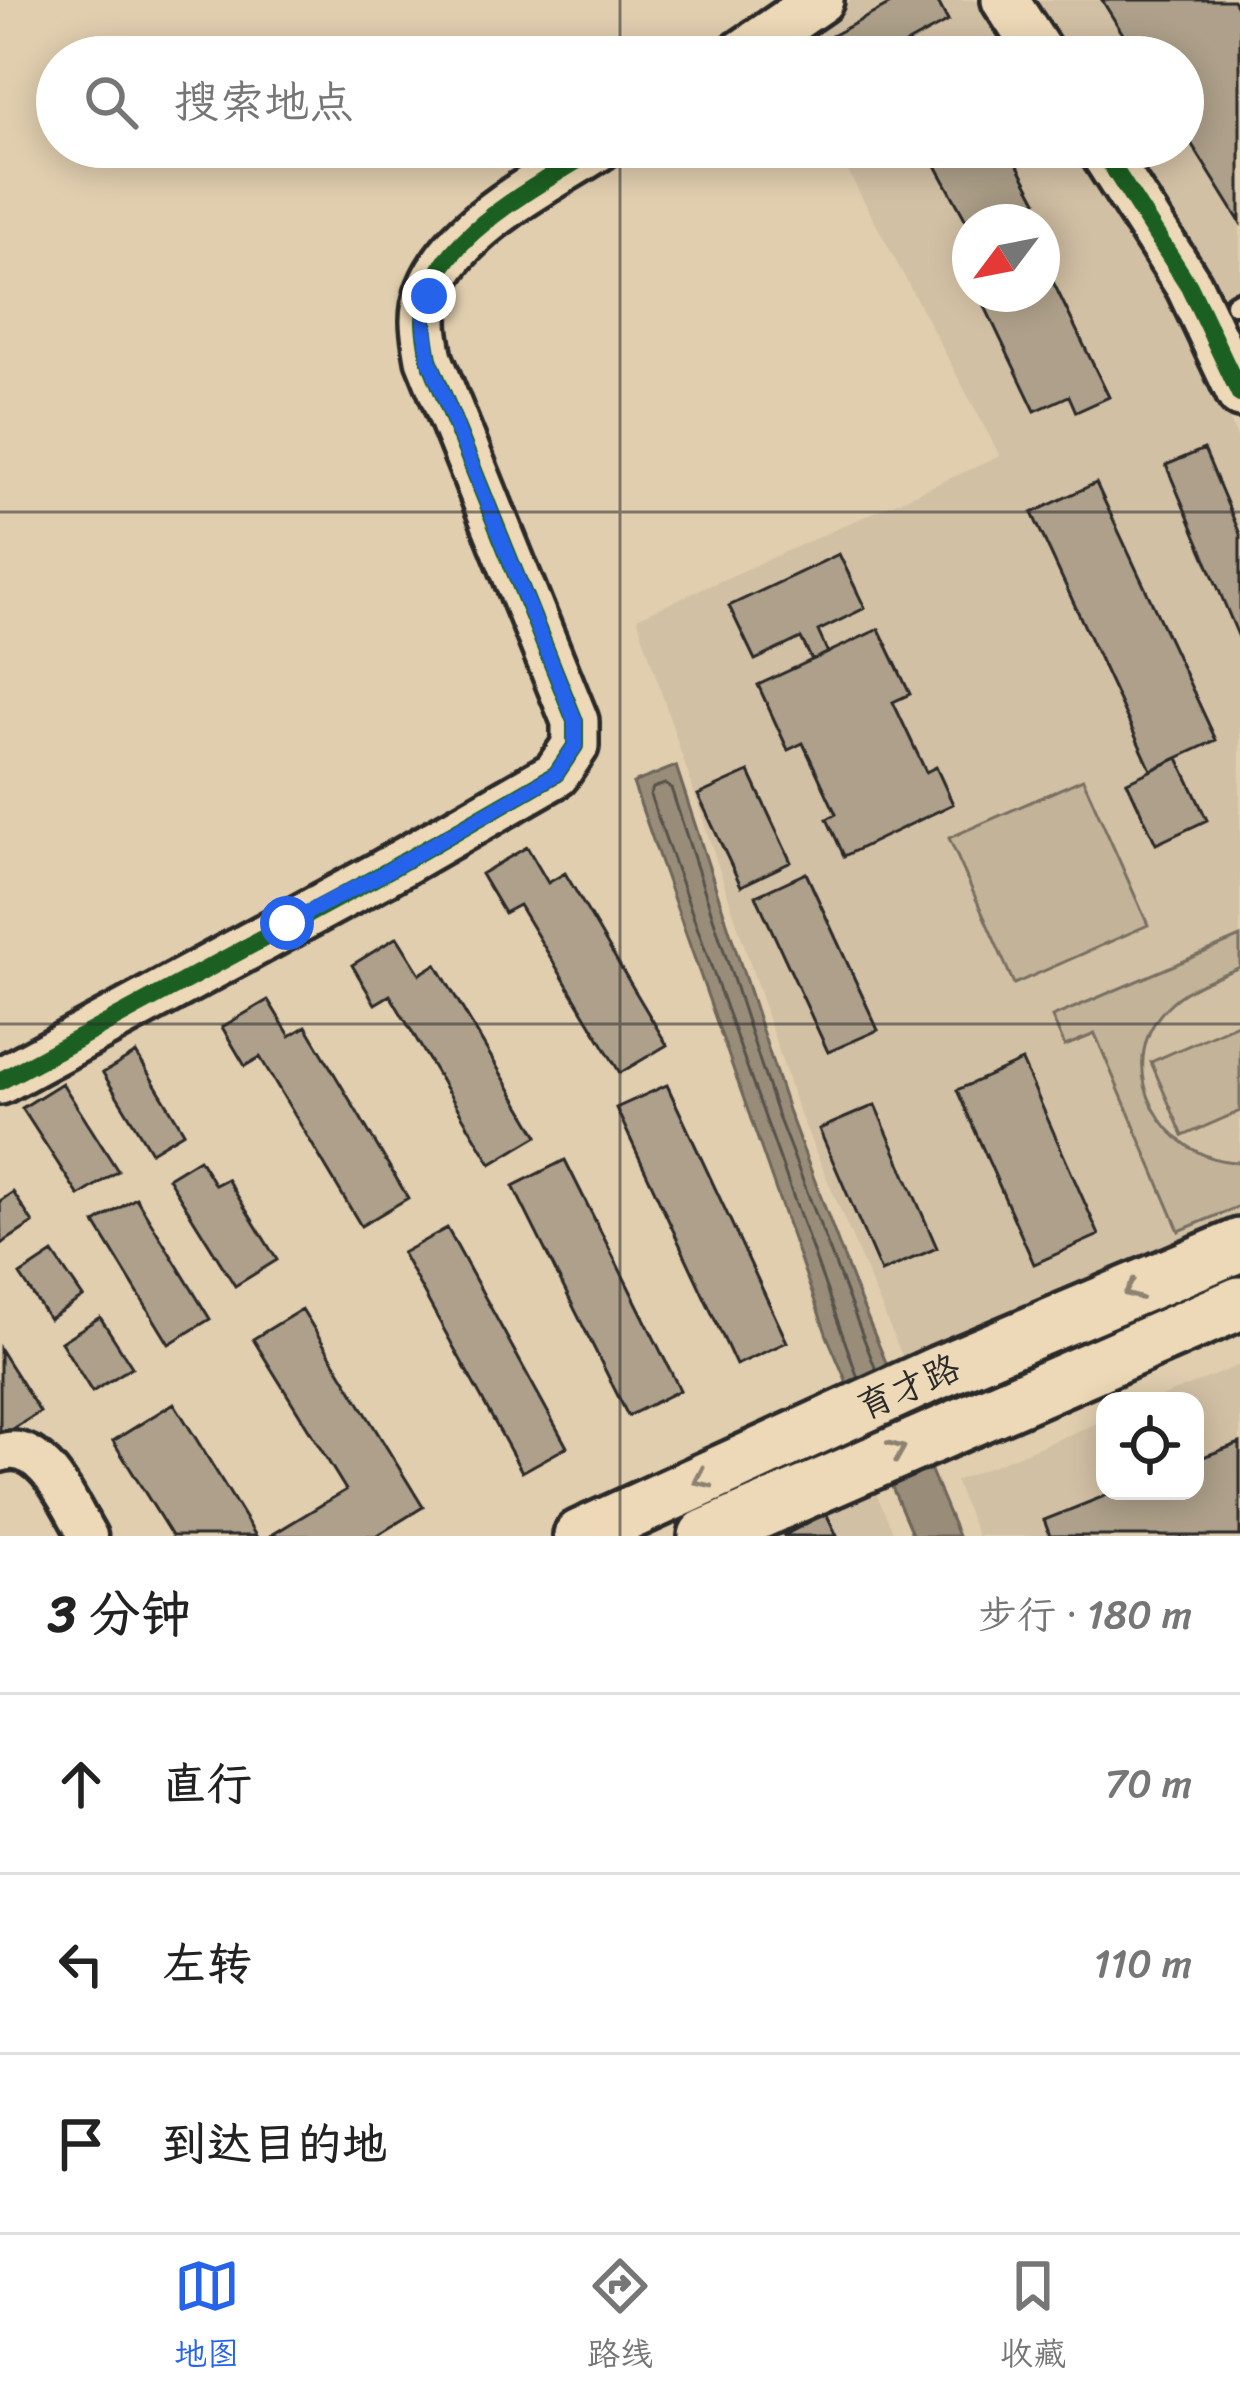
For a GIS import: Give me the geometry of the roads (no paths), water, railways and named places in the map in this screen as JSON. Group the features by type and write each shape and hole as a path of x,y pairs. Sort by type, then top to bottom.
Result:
{"main road":[{"name":"育才路","path":"580,1536 939,1372 1240,1245"},
{"name":"育才路","path":"706,1536 1240,1303"}],"street":[{"path":"768,36 820,0"},
{"path":"1005,0 1028,36"},
{"path":"0,1081 556,774 575,746 575,721 429,359 424,319 439,270 469,235 568,168"},
{"path":"1113,168 1189,286 1240,394"},
{"path":"0,1453 25,1452 42,1462 88,1536"}],"water":[{"path":"676,766 788,1110 958,1536 913,1536 827,1336 633,783"}]}
